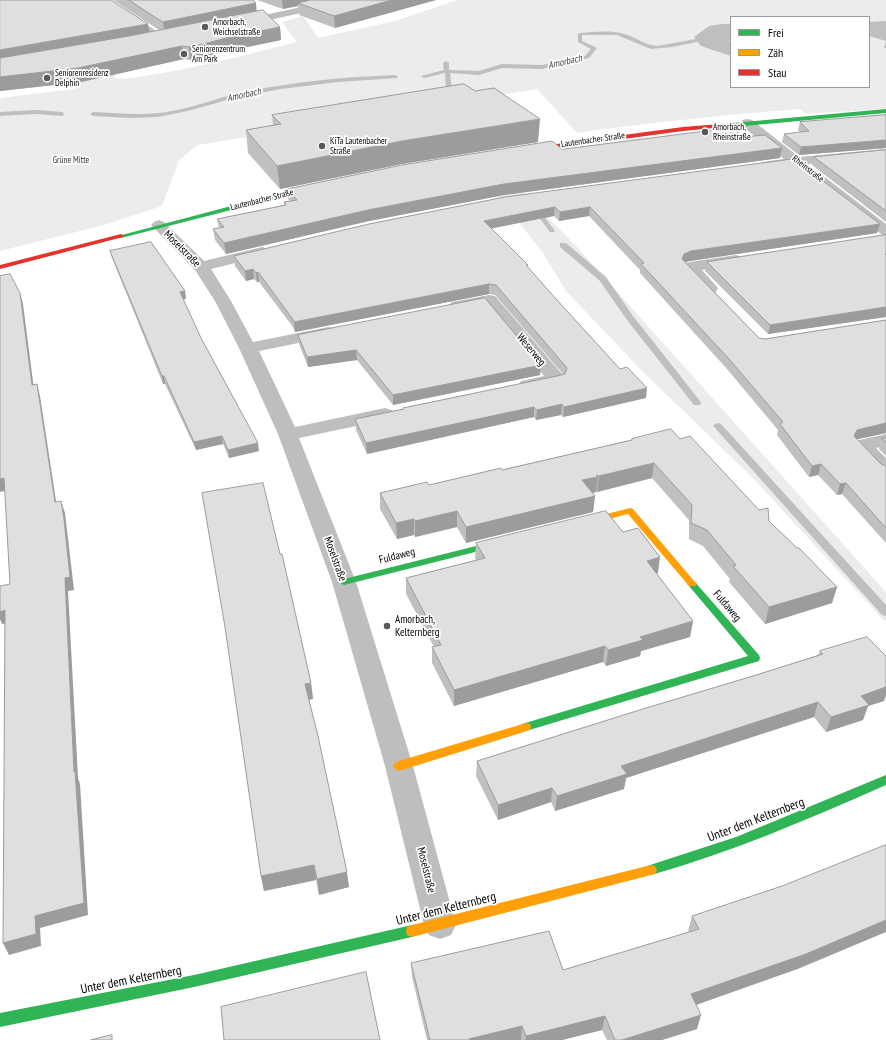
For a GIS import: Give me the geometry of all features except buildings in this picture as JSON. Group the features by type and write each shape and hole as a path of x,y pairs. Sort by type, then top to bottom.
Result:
{"street":[{"path":"103,0 163,39"},
{"path":"232,25 341,1"},
{"path":"148,42 176,36"},
{"name":"Lautenbacher Straße","path":"515,152 640,134 886,111"},
{"name":"Rheinstraße","path":"747,123 886,231"},
{"path":"751,167 797,161 886,153"},
{"name":"Lautenbacher Straße","path":"0,267 53,255 159,226 327,185"},
{"name":"Moselstraße","path":"159,226 201,267 223,301 248,348 288,434 344,582 399,766 440,925"},
{"path":"201,267 277,249"},
{"path":"722,299 690,267 753,258"},
{"name":"Weserweg","path":"442,309 489,300 556,379 510,388"},
{"path":"248,348 341,329"},
{"path":"288,434 403,411"},
{"path":"886,440 862,445 886,470"},
{"name":"Fuldaweg","path":"399,766 755,658 630,511 576,524"},
{"name":"Fuldaweg","path":"344,582 514,540"},
{"name":"Unter dem Kelternberg","path":"0,1020 194,981 440,925 684,861 778,827 886,780"}],"green space":[{"name":"Grüne Mitte","path":"457,0 886,0 886,109 806,114 800,109 688,119 577,133 537,89 198,145 179,160 162,206 104,225 0,251 0,98 74,89 80,86 86,59 121,54 114,78 126,78 163,73 197,66 297,42 282,22 303,16 318,38 395,21"},
{"path":"490,159 578,248 886,592 886,623 753,478 643,372 566,291 543,253 505,205 461,164"}],"shaded area":[{"path":"886,21 886,41 870,36 870,22"},
{"path":"730,24 730,56 701,46 694,37 709,26"}],"waterway":[{"name":"Amorbach","path":"447,71 479,73 502,66 542,67 587,57 594,48 580,42 580,34 605,33 623,35 642,44 657,47 709,38 714,30 730,28"},
{"path":"446,63 447,71"},
{"name":"Amorbach","path":"424,76 447,71"},
{"path":"444,96 449,90 447,71"},
{"name":"Amorbach","path":"93,114 130,116 158,115 186,110 233,96 262,90 338,80 395,77"},
{"name":"Amorbach","path":"0,114 36,112 62,114"},
{"path":"535,208 552,231"},
{"path":"563,245 603,279 630,318 697,403"},
{"path":"718,426 886,612"}],"traffic: fast":[{"path":"733,125 886,111"},
{"path":"121,236 316,187"},
{"path":"344,582 504,542"},
{"path":"526,727 755,658 692,584"},
{"path":"651,870 741,841 886,780"},
{"path":"0,1020 194,981 412,931"}],"traffic: slow":[{"path":"582,523 630,511 692,584"},
{"path":"399,766 526,727"},
{"path":"412,931 651,870"}],"traffic: jam":[{"path":"527,150 683,129 733,125"},
{"path":"0,267 121,236"}],"place":[{"name":"Amorbach, Weichselstraße","path":"205,27"},
{"name":"Seniorenzentrum Am Park","path":"184,54"},
{"name":"Seniorenresidenz Delphin","path":"47,78"},
{"name":"Amorbach, Rheinstraße","path":"705,132"},
{"name":"KiTa Lautenbacher Straße","path":"322,146"},
{"name":"Amorbach, Kelternberg","path":"387,626"}]}
